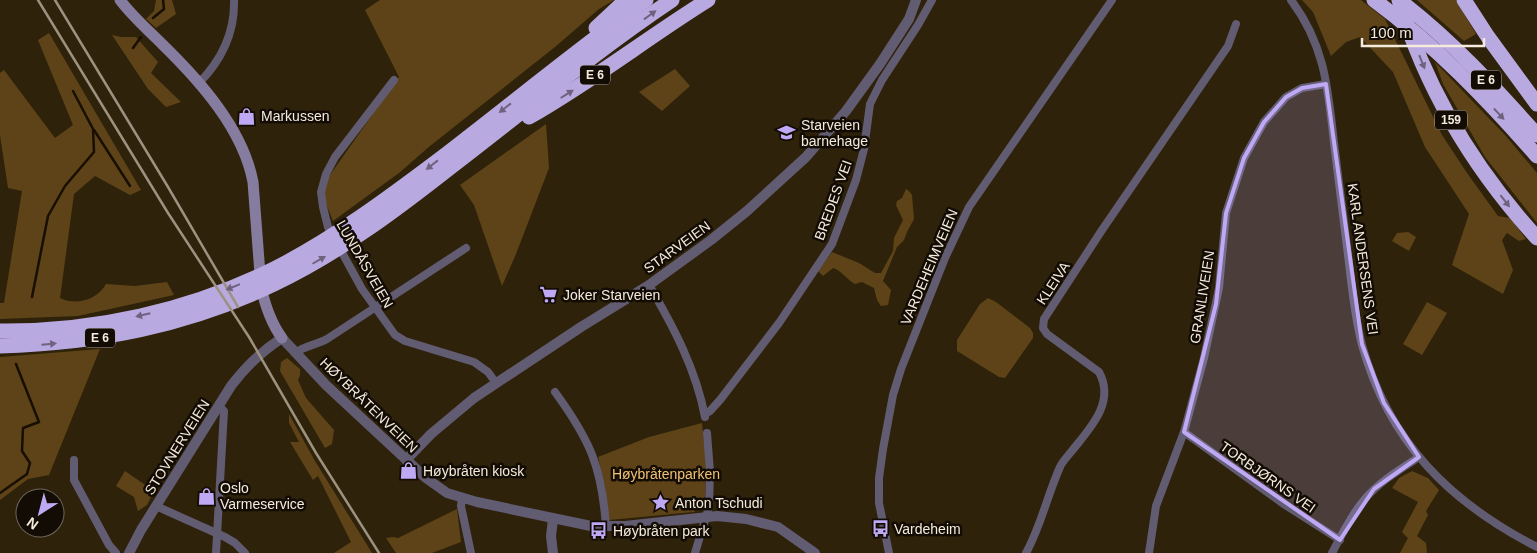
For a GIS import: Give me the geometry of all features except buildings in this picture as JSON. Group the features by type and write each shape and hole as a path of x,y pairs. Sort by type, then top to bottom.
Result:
{"highway":[{"name":"E 6","path":"540,81 626,0"},
{"name":"E 6","path":"275,276 383,202 646,0"},
{"name":"E 6","path":"0,346 95,339 150,328 194,309 229,289 275,276 317,261 371,227 603,50 672,0"},
{"name":"E 6","path":"480,145 576,88 708,0"},
{"name":"E 6","path":"1374,0 1440,54 1479,92 1537,156"},
{"name":"E 6","path":"1399,0 1433,28 1468,61 1537,134"},
{"name":"159","path":"1399,0 1425,69 1448,116 1498,192 1537,238"},
{"path":"1464,0 1488,38 1537,104"},
{"name":"E 6","path":"0,331 42,330 194,309"}],"main road":[{"name":"HØYBRÅTENVEIEN","path":"120,0 198,84 235,133 250,165 253,182 261,287 275,328 282,338"}],"street":[{"path":"198,84 214,67 223,52 232,25 234,0"},
{"name":"BREDES VEI","path":"649,285 685,352 696,379 705,416 720,400 779,323 832,244 856,180 864,148 870,104 882,80 932,0"},
{"name":"VARDEHEIMVEIEN","path":"889,553 879,503 879,478 883,448 900,369 941,267 956,231 970,207 1112,0"},
{"name":"KARL ANDERSENS VEI","path":"1291,0 1308,25 1321,57 1353,298 1362,344 1384,403 1402,434 1419,457 1454,494 1492,522 1537,547"},
{"name":"STARVEIEN","path":"406,460 454,413 496,383 649,285 747,211 806,158 846,110 880,64 917,2"},
{"name":"KLEIVA","path":"1026,553 1038,529 1060,466 1096,420 1105,391 1099,372 1047,334 1043,328 1044,319 1102,230 1228,46 1236,24"},
{"name":"LUNDÅSVEIEN","path":"394,80 336,157 326,174 321,192 324,216 331,234 362,289 392,332 400,338 474,362 488,372 496,383"},
{"name":"GRANLIVEIEN","path":"1149,553 1156,506 1184,432 1204,358 1216,304 1226,213 1244,158 1264,122 1286,97 1302,88 1326,84"},
{"path":"295,353 305,347 317,345 466,248"},
{"name":"STOVNERVEIEN","path":"130,553 141,530 238,377 253,360 282,338"},
{"name":"HØYBRÅTENVEIEN","path":"282,338 326,385 432,484 447,493 553,519 606,527 630,526 708,516 735,517 772,525 789,534 815,553"},
{"path":"555,392 582,431 590,447 602,487 606,527"},
{"path":"216,553 224,411 218,406"},
{"name":"TORBJØRNS VEI","path":"1184,432 1285,505 1340,540"},
{"path":"694,553 708,516 709,508 710,472 707,433"},
{"path":"1332,553 1358,507 1368,495 1386,479 1419,457"},
{"path":"74,460 74,480 109,545 116,553"},
{"path":"462,498 461,506 471,553"},
{"path":"156,506 218,533 245,553"},
{"path":"553,519 551,536 553,553"},
{"path":"1534,553 1537,547"}],"highlighted area":[{"path":"1326,84 1362,344 1384,403 1419,457 1374,489 1340,540 1184,432 1216,304 1226,213 1244,158 1264,122 1286,97 1302,88"}],"green space":[{"path":"156,0 172,0 176,14 156,28 146,19 154,11"},
{"path":"380,0 614,0 599,9 399,173 333,221 324,199 325,182 399,77 365,10"},
{"path":"1302,0 1361,0 1385,19 1442,135 1498,216 1510,218 1526,239 1519,241 1507,233 1502,240 1513,270 1503,294 1452,265 1469,214 1425,147 1393,72 1360,37 1346,42 1331,56 1313,12"},
{"path":"1417,0 1456,0 1476,34 1464,41"},
{"path":"49,33 141,190 130,195 95,176 74,194 60,298 73,301 86,300 102,290 106,284 135,286 167,282 174,295 78,316 0,319 0,303 4,303 22,191 8,188 0,135 0,73 4,70 55,138 73,125 38,40"},
{"path":"112,35 136,37 158,62 151,73 181,102 166,107 148,89"},
{"path":"1435,62 1505,135 1537,173 1537,223 1485,157 1443,84"},
{"path":"675,69 690,86 662,111 639,92"},
{"path":"546,124 549,168 502,286 474,205 460,185"},
{"path":"906,189 912,195 914,219 904,240 897,247 883,281 891,290 888,305 881,306 877,300 874,288 862,282 855,284 836,269 833,268 823,276 818,271 832,252 859,263 875,273 881,273 893,251 894,238 903,220 896,205"},
{"path":"1408,232 1416,237 1409,251 1392,241 1397,233"},
{"path":"988,298 1030,328 1033,333 1033,338 1005,378 999,377 957,351 957,340 980,304"},
{"path":"1427,302 1447,313 1422,355 1403,344"},
{"path":"100,349 49,475 28,479 0,500 0,357"},
{"path":"287,358 300,369 298,380 306,398 334,430 332,444 325,448 280,371 281,362"},
{"path":"289,414 315,461 372,553 334,553 351,542 318,476 313,480 290,442 299,442 289,423"},
{"name":"Høybråtenparken","path":"702,423 706,462 705,501 694,512 609,520 605,487 598,457 649,437"},
{"path":"125,471 154,491 147,505 138,511 134,497 116,486"},
{"path":"1412,471 1428,478 1439,490 1426,511 1428,515 1417,536 1426,543 1427,553 1400,553 1408,538 1402,532 1418,502 1392,488 1399,478"},
{"path":"457,509 461,542 432,553 396,553 386,538 398,538"}],"waterway":[{"path":"153,18 164,9 163,0"},
{"path":"133,48 141,37"},
{"path":"32,297 48,216 65,186 94,152 93,129 73,91"},
{"path":"94,130 130,186"},
{"path":"0,493 27,474 30,463 22,451 23,428 39,422 16,364"}],"railway":[{"path":"38,0 168,213 249,337 316,453 379,553"},
{"path":"55,0 238,307"}],"place":[{"name":"Markussen","path":"247,116"},
{"name":"Starveien barnehage","path":"787,133"},
{"name":"Joker Starveien","path":"549,295"},
{"name":"Høybråten kiosk","path":"409,471"},
{"name":"Oslo Varmeservice","path":"206,496"},
{"name":"Anton Tschudi","path":"661,503"},
{"name":"Vardeheim","path":"880,529"},
{"name":"Høybråten park","path":"599,531"}]}
